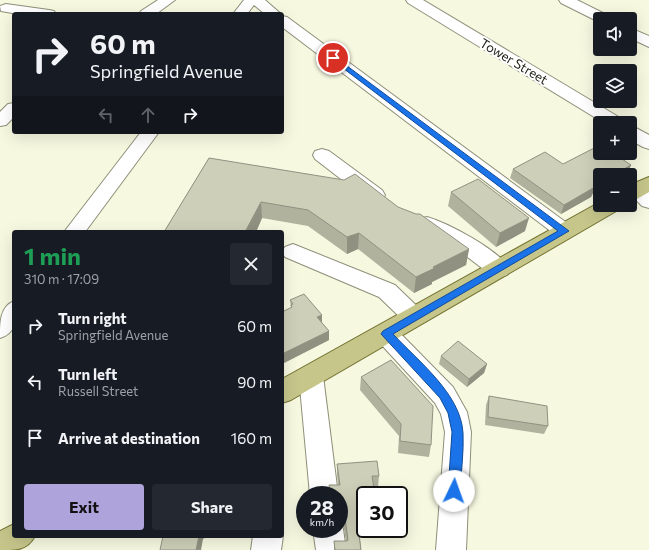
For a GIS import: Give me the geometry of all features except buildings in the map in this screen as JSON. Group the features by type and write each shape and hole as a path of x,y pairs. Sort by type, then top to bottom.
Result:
{"main road":[{"path":"284,391 598,212"},
{"path":"0,548 17,538"}],"street":[{"path":"149,12 168,0"},
{"path":"242,12 251,0"},
{"path":"256,0 271,12"},
{"name":"Tower Street","path":"413,0 604,116"},
{"path":"566,0 593,14"},
{"path":"7,7 37,12"},
{"path":"284,21 564,231"},
{"path":"637,36 649,42"},
{"path":"0,121 12,110"},
{"path":"76,230 148,134"},
{"path":"637,136 649,143"},
{"path":"322,155 392,207"},
{"path":"410,219 442,230 481,255 498,269"},
{"path":"293,252 387,291 414,317"},
{"path":"0,329 12,313"},
{"path":"386,334 444,395 454,412 458,432 451,550"},
{"path":"311,376 323,486"},
{"path":"266,550 268,538"},
{"path":"329,538 331,550"}],"route":[{"path":"333,58 564,231 386,334 444,395 454,412 458,432 454,491"}]}
